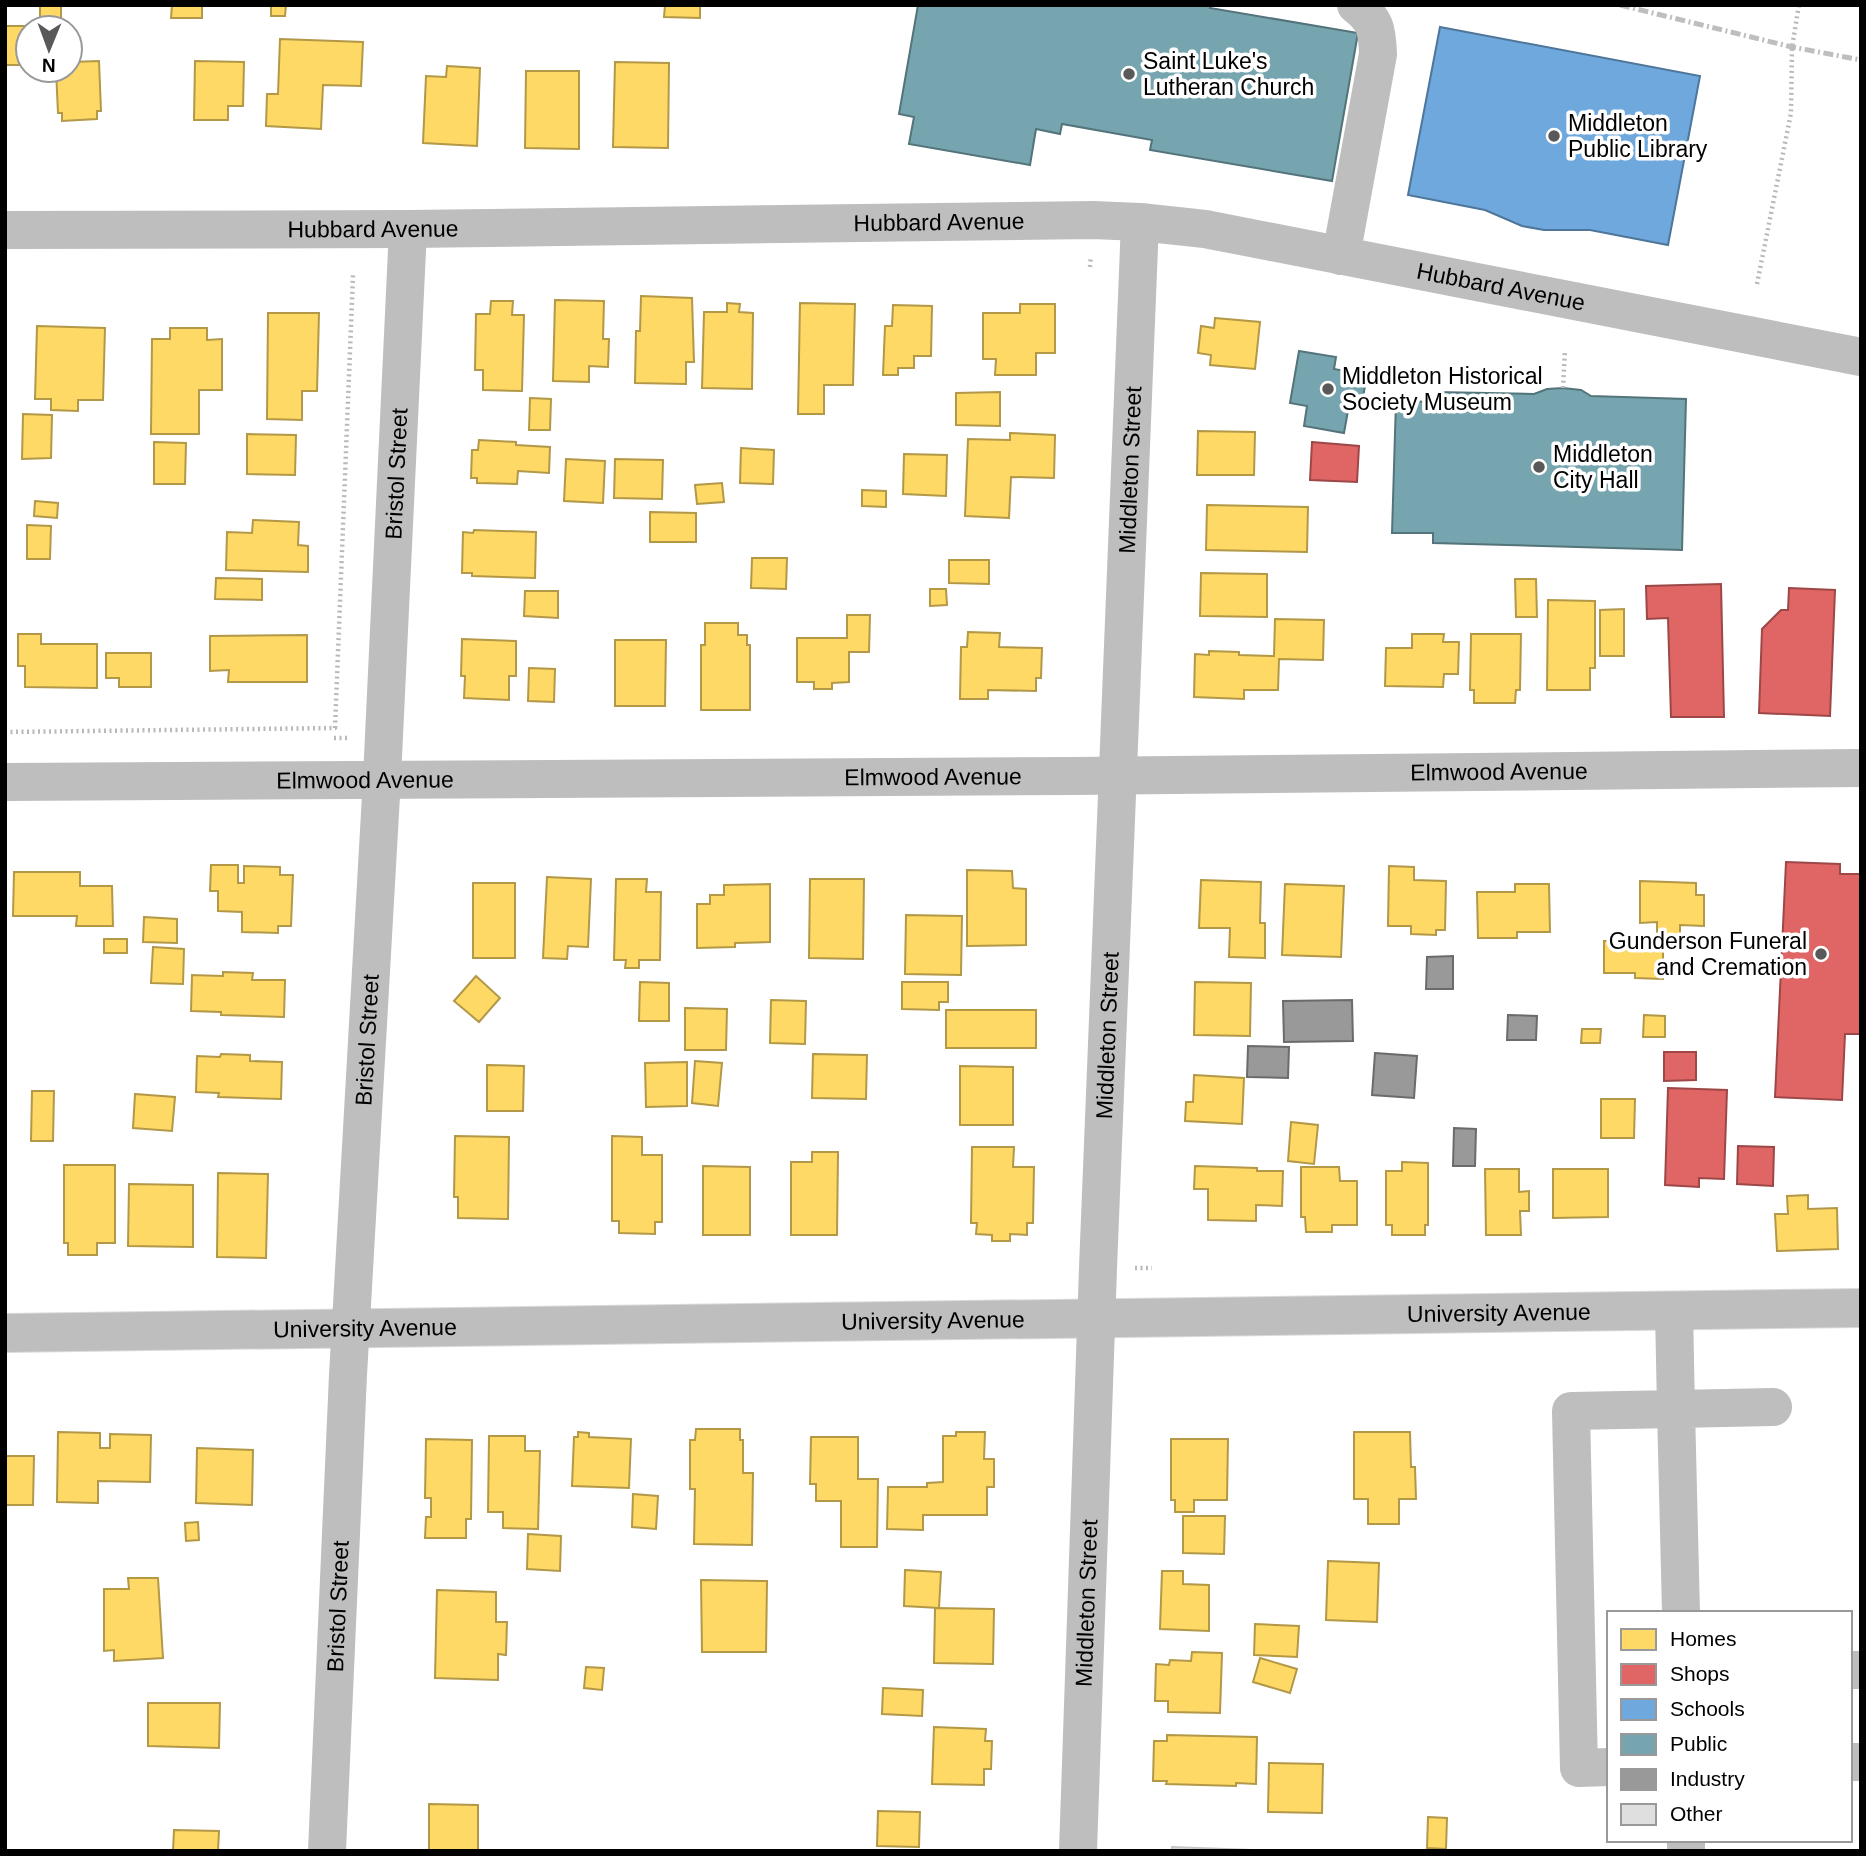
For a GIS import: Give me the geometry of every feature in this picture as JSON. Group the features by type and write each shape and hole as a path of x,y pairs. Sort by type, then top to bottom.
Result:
{"street":[{"path":"1341,256 1378,54 1377,30 1370,16 1356,5"},
{"name":"Hubbard Avenue","path":"5,230 408,229 1093,220 1140,222 1205,229 1861,357"},
{"name":"Middleton Street","path":"1078,1851 1140,222"},
{"name":"Bristol Street","path":"327,1851 350,1329 382,778 408,229"},
{"name":"Elmwood Avenue","path":"5,782 1117,776 1861,768"},
{"name":"University Avenue","path":"5,1333 1861,1308"},
{"path":"1674,1311 1681,1611"},
{"path":"1607,1767 1579,1768 1571,1411 1773,1407"}],"path":[{"path":"1757,284 1791,113 1792,47 1799,5"},
{"path":"5,732 335,728 353,275"},
{"path":"1563,388 1565,350"}],"building: Homes":[{"path":"40,5 61,5 61,14 40,14"},
{"path":"172,5 202,5 202,18 171,18"},
{"path":"271,5 286,5 285,16 271,16"},
{"path":"665,5 700,5 700,18 664,17"},
{"path":"5,26 14,26 14,65 5,65"},
{"path":"280,39 363,42 361,86 323,85 321,129 266,126 267,94 278,94"},
{"path":"99,61 101,111 97,111 97,119 62,121 62,113 58,113 57,84 84,84 84,62"},
{"path":"195,61 244,62 243,106 228,106 228,120 194,120"},
{"path":"615,62 669,63 668,148 613,147"},
{"path":"447,66 480,68 477,146 423,143 426,76 446,77"},
{"path":"526,71 579,71 579,149 525,148"},
{"path":"641,296 692,298 694,362 686,362 686,384 635,383 636,331 640,331"},
{"path":"555,300 604,301 603,339 609,339 608,367 589,366 589,382 553,381"},
{"path":"491,301 513,301 512,315 524,315 522,391 483,390 483,370 475,370 476,314 490,314"},
{"path":"727,303 740,304 739,312 753,313 752,389 702,388 704,312 727,312"},
{"path":"800,303 855,304 853,385 824,385 824,414 798,414"},
{"path":"1020,304 1055,304 1055,353 1036,353 1036,375 995,375 996,359 983,359 983,313 1020,313"},
{"path":"893,305 932,306 931,356 914,356 914,368 898,368 898,375 883,375 885,326 892,326"},
{"path":"268,313 319,313 317,391 302,391 302,420 267,419"},
{"path":"1215,318 1260,322 1255,369 1210,365 1211,355 1198,353 1201,326 1214,328"},
{"path":"37,326 105,328 103,400 78,400 78,411 51,410 51,399 35,399"},
{"path":"170,328 207,328 207,340 222,339 222,390 199,390 199,434 151,434 152,339 170,339"},
{"path":"1000,392 1000,426 956,425 956,393"},
{"path":"530,398 551,399 550,430 529,430"},
{"path":"23,414 52,415 51,458 22,459"},
{"path":"1198,431 1255,432 1254,475 1197,475"},
{"path":"1010,433 1055,435 1054,478 1011,477 1009,518 965,516 968,439 1010,440"},
{"path":"247,434 296,435 295,475 247,474"},
{"path":"479,440 550,447 549,473 518,471 517,484 477,483 477,478 471,478 472,450 478,450"},
{"path":"154,442 186,443 185,484 154,484"},
{"path":"741,448 774,450 773,484 740,483"},
{"path":"904,454 947,455 946,496 903,494"},
{"path":"566,459 605,461 603,503 564,501"},
{"path":"615,459 663,460 662,499 614,498"},
{"path":"722,483 724,502 697,504 695,485"},
{"path":"862,490 886,491 886,507 862,506"},
{"path":"35,501 58,503 57,518 34,516"},
{"path":"1207,505 1308,507 1307,552 1206,550"},
{"path":"650,512 696,513 696,542 650,542"},
{"path":"253,520 299,522 298,545 308,546 308,572 226,570 227,532 252,533"},
{"path":"27,525 51,526 50,559 27,559"},
{"path":"474,530 536,532 535,578 472,576 472,573 462,573 463,532 473,533"},
{"path":"752,558 787,558 786,589 751,588"},
{"path":"949,560 989,560 989,584 949,583"},
{"path":"1201,573 1267,574 1267,617 1200,616"},
{"path":"216,578 262,579 262,600 215,599"},
{"path":"1515,579 1536,579 1537,617 1516,617"},
{"path":"930,589 946,589 947,605 930,606"},
{"path":"525,591 558,591 558,618 524,616"},
{"path":"1548,600 1595,601 1595,668 1590,668 1590,690 1547,690"},
{"path":"1624,609 1624,656 1600,656 1600,610"},
{"path":"847,615 870,615 869,652 849,652 849,682 832,683 832,689 814,689 814,682 797,682 797,638 847,638"},
{"path":"1275,619 1324,620 1323,660 1279,659 1278,690 1244,690 1244,699 1194,697 1195,654 1209,655 1209,651 1274,656"},
{"path":"705,623 738,623 738,635 747,635 747,645 750,645 750,710 701,710 701,645 705,645"},
{"path":"968,632 1000,633 999,647 1042,648 1041,678 1036,678 1036,691 988,690 988,699 960,699 961,647 967,647"},
{"path":"18,634 41,634 41,644 97,644 97,688 25,687 25,666 18,666"},
{"path":"1412,634 1444,634 1443,642 1459,642 1458,674 1444,674 1443,687 1385,686 1386,648 1412,648"},
{"path":"1471,634 1521,634 1520,690 1516,690 1515,703 1474,703 1474,690 1470,690"},
{"path":"307,635 307,682 228,682 229,670 210,671 210,636"},
{"path":"462,639 516,641 516,676 509,676 509,700 464,698 465,676 461,676"},
{"path":"615,640 666,640 665,706 615,706"},
{"path":"106,653 151,653 151,687 119,687 119,678 106,678"},
{"path":"529,668 555,669 554,702 528,701"},
{"path":"211,865 238,865 238,883 244,883 244,866 280,867 280,875 293,875 291,926 278,926 278,933 242,932 242,912 218,911 218,891 210,891"},
{"path":"1389,866 1414,867 1414,880 1446,881 1445,930 1436,930 1436,935 1411,934 1411,926 1388,926"},
{"path":"967,870 1012,871 1013,888 1026,889 1026,945 967,946"},
{"path":"14,872 80,872 80,886 112,886 113,926 76,926 77,916 13,916"},
{"path":"547,877 591,879 588,947 568,946 567,959 543,958"},
{"path":"616,879 647,879 646,892 661,892 660,960 639,960 639,968 625,968 626,960 614,960"},
{"path":"810,879 864,879 863,959 809,958"},
{"path":"1201,880 1261,882 1260,923 1265,923 1265,958 1229,957 1230,928 1199,928"},
{"path":"1640,881 1696,883 1696,895 1704,895 1704,926 1680,925 1680,950 1663,950 1663,979 1635,978 1635,973 1604,973 1604,941 1657,940 1657,922 1640,923"},
{"path":"473,883 515,883 515,958 473,958"},
{"path":"770,884 770,942 735,943 735,947 697,948 697,904 710,904 710,895 724,895 724,885"},
{"path":"1285,884 1344,886 1341,957 1282,955"},
{"path":"1515,884 1549,884 1550,932 1517,932 1517,938 1478,938 1477,892 1515,892"},
{"path":"906,915 962,916 961,975 905,974"},
{"path":"144,917 177,919 177,943 143,942"},
{"path":"104,939 127,939 127,953 104,953"},
{"path":"153,947 184,949 183,984 151,983"},
{"path":"223,972 253,973 252,980 285,980 284,1017 191,1011 192,975 223,976"},
{"path":"476,976 500,998 479,1022 454,1001"},
{"path":"640,982 669,983 669,1021 639,1021"},
{"path":"902,982 948,982 948,1002 939,1002 939,1010 902,1009"},
{"path":"1195,982 1251,983 1250,1036 1194,1035"},
{"path":"771,1000 806,1001 805,1044 770,1043"},
{"path":"685,1008 727,1009 726,1050 685,1050"},
{"path":"946,1010 1036,1010 1036,1048 946,1048"},
{"path":"1644,1015 1665,1016 1665,1037 1643,1037"},
{"path":"1582,1029 1601,1029 1600,1043 1581,1043"},
{"path":"221,1054 250,1055 250,1061 282,1062 281,1099 218,1097 219,1093 196,1092 197,1056 220,1057"},
{"path":"813,1054 867,1055 866,1099 812,1098"},
{"path":"695,1061 722,1063 718,1106 692,1103"},
{"path":"687,1062 687,1106 646,1107 645,1063"},
{"path":"487,1065 524,1066 523,1111 487,1111"},
{"path":"960,1066 1013,1067 1013,1125 960,1125"},
{"path":"1194,1075 1244,1078 1242,1124 1185,1121 1186,1102 1193,1102"},
{"path":"32,1091 54,1091 53,1141 31,1141"},
{"path":"135,1094 175,1097 172,1131 133,1128"},
{"path":"1601,1099 1635,1099 1634,1138 1601,1138"},
{"path":"1291,1122 1318,1125 1314,1164 1288,1161"},
{"path":"455,1136 509,1137 508,1219 458,1218 458,1197 454,1197"},
{"path":"612,1136 642,1137 642,1155 662,1155 662,1222 655,1222 655,1234 619,1233 619,1221 612,1221"},
{"path":"972,1147 1014,1147 1013,1167 1034,1167 1033,1223 1027,1223 1027,1235 1010,1234 1010,1241 992,1241 992,1235 976,1234 977,1223 971,1223"},
{"path":"812,1152 838,1152 837,1235 791,1235 791,1162 812,1162"},
{"path":"1402,1162 1428,1163 1428,1225 1425,1225 1425,1235 1392,1235 1392,1225 1386,1225 1386,1171 1402,1171"},
{"path":"64,1165 115,1165 115,1243 97,1243 97,1255 68,1255 68,1243 64,1243"},
{"path":"703,1166 750,1167 750,1235 703,1235"},
{"path":"1195,1166 1283,1171 1282,1206 1256,1205 1256,1221 1208,1220 1208,1189 1194,1189"},
{"path":"1301,1167 1339,1167 1340,1181 1357,1181 1357,1225 1332,1225 1332,1232 1306,1232 1305,1217 1301,1217"},
{"path":"1485,1169 1519,1169 1519,1192 1529,1191 1529,1211 1520,1211 1521,1235 1486,1235"},
{"path":"1553,1169 1608,1169 1608,1217 1553,1218"},
{"path":"218,1173 268,1174 266,1258 217,1257"},
{"path":"129,1184 193,1185 193,1247 128,1246"},
{"path":"1808,1195 1808,1209 1837,1208 1838,1249 1777,1251 1775,1214 1788,1214 1787,1196"},
{"path":"696,1429 740,1429 740,1440 743,1440 743,1473 753,1473 752,1545 694,1544 695,1489 690,1489 690,1440 695,1440"},
{"path":"58,1432 100,1433 100,1448 110,1448 110,1434 151,1435 150,1482 98,1481 98,1503 57,1502"},
{"path":"578,1432 589,1433 589,1437 631,1439 629,1488 572,1486 574,1437 578,1437"},
{"path":"956,1432 985,1432 984,1459 994,1459 994,1487 987,1487 987,1515 923,1515 923,1530 887,1529 888,1487 927,1487 927,1483 943,1482 943,1436 956,1436"},
{"path":"1354,1432 1410,1432 1411,1467 1415,1467 1416,1499 1399,1499 1399,1524 1368,1524 1368,1499 1354,1499"},
{"path":"489,1436 525,1436 525,1451 540,1451 538,1529 503,1528 503,1512 488,1512"},
{"path":"811,1437 858,1437 858,1479 878,1479 877,1547 841,1547 841,1501 816,1501 816,1484 810,1484"},
{"path":"426,1439 472,1440 471,1519 466,1519 466,1538 425,1538 426,1517 431,1517 431,1498 425,1498"},
{"path":"1171,1439 1228,1439 1227,1500 1194,1500 1194,1512 1175,1512 1175,1500 1171,1500"},
{"path":"197,1448 253,1450 252,1505 196,1503"},
{"path":"5,1456 34,1456 33,1505 5,1505"},
{"path":"633,1494 658,1496 656,1529 632,1527"},
{"path":"1183,1516 1225,1516 1224,1554 1183,1553"},
{"path":"198,1522 199,1540 186,1541 185,1523"},
{"path":"528,1534 561,1536 560,1571 527,1569"},
{"path":"1328,1561 1379,1563 1377,1622 1326,1620"},
{"path":"905,1570 941,1572 939,1608 904,1606"},
{"path":"1162,1571 1183,1571 1183,1584 1209,1585 1209,1631 1160,1629"},
{"path":"128,1578 158,1578 163,1658 114,1661 114,1650 104,1651 104,1589 129,1589"},
{"path":"701,1580 767,1581 766,1652 702,1652"},
{"path":"437,1590 496,1592 496,1622 507,1622 506,1655 498,1654 498,1680 435,1678"},
{"path":"935,1608 994,1609 993,1664 934,1663"},
{"path":"1255,1624 1299,1626 1297,1657 1254,1655"},
{"path":"1192,1652 1222,1653 1220,1713 1168,1712 1168,1701 1155,1701 1156,1664 1169,1665 1170,1660 1191,1661"},
{"path":"1260,1658 1297,1669 1290,1693 1253,1682"},
{"path":"586,1667 604,1668 602,1690 584,1688"},
{"path":"883,1688 923,1690 922,1716 882,1714"},
{"path":"148,1703 220,1703 219,1748 148,1746"},
{"path":"934,1727 986,1729 985,1741 992,1741 991,1769 984,1769 984,1785 932,1784"},
{"path":"1167,1735 1257,1737 1256,1784 1166,1784 1167,1781 1153,1781 1154,1741 1167,1741"},
{"path":"1269,1763 1323,1764 1322,1813 1268,1812"},
{"path":"429,1804 478,1805 478,1851 429,1851"},
{"path":"878,1811 920,1812 919,1847 877,1846"},
{"path":"1428,1817 1447,1818 1446,1849 1427,1848"},
{"path":"174,1830 219,1831 218,1851 173,1851"}],"building: Shops":[{"path":"1312,442 1359,446 1357,482 1310,480"},
{"path":"1721,584 1724,717 1671,717 1668,618 1647,619 1646,586"},
{"path":"1789,588 1835,590 1830,716 1759,713 1762,629 1781,610 1788,610"},
{"name":"Gunderson Funeral and Cremation","path":"1786,862 1840,864 1840,874 1861,874 1861,1034 1845,1034 1842,1100 1775,1097"},
{"path":"1664,1052 1696,1052 1696,1080 1664,1081"},
{"path":"1668,1088 1727,1090 1724,1179 1699,1178 1699,1187 1665,1185"},
{"path":"1738,1146 1774,1147 1773,1186 1737,1184"}],"building: Schools":[{"name":"Middleton Public Library","path":"1440,27 1700,76 1668,245 1590,230 1544,230 1522,226 1485,210 1408,195"}],"building: Public":[{"name":"Saint Luke's Lutheran Church","path":"918,5 1211,5 1210,8 1358,33 1332,181 1150,150 1152,140 1062,124 1060,134 1036,129 1030,165 909,144 914,117 899,114"},
{"name":"Middleton Historical Society Museum","path":"1299,351 1336,357 1334,369 1367,375 1361,408 1349,405 1344,433 1304,426 1307,406 1290,403"},
{"name":"Middleton City Hall","path":"1547,389 1581,390 1591,396 1686,399 1682,550 1433,543 1433,533 1392,533 1396,401 1437,402 1437,392 1534,394"}],"building: Industry":[{"path":"1453,956 1453,989 1426,989 1427,957"},
{"path":"1352,1000 1353,1041 1284,1042 1283,1001"},
{"path":"1508,1015 1537,1016 1536,1040 1507,1040"},
{"path":"1248,1046 1289,1047 1288,1078 1247,1077"},
{"path":"1375,1053 1417,1056 1414,1098 1372,1095"},
{"path":"1454,1128 1476,1129 1475,1166 1453,1166"}],"building: Other":[{"path":"1172,1847 1278,1851 1172,1851"}],"railway":[{"path":"1620,5 1792,47 1861,60"}],"place":[{"name":"Saint Luke's Lutheran Church","path":"1129,74"},
{"name":"Middleton Public Library","path":"1554,136"},
{"name":"Middleton Historical Society Museum","path":"1328,389"},
{"name":"Middleton City Hall","path":"1539,467"},
{"name":"Gunderson Funeral and Cremation","path":"1821,954"}]}
